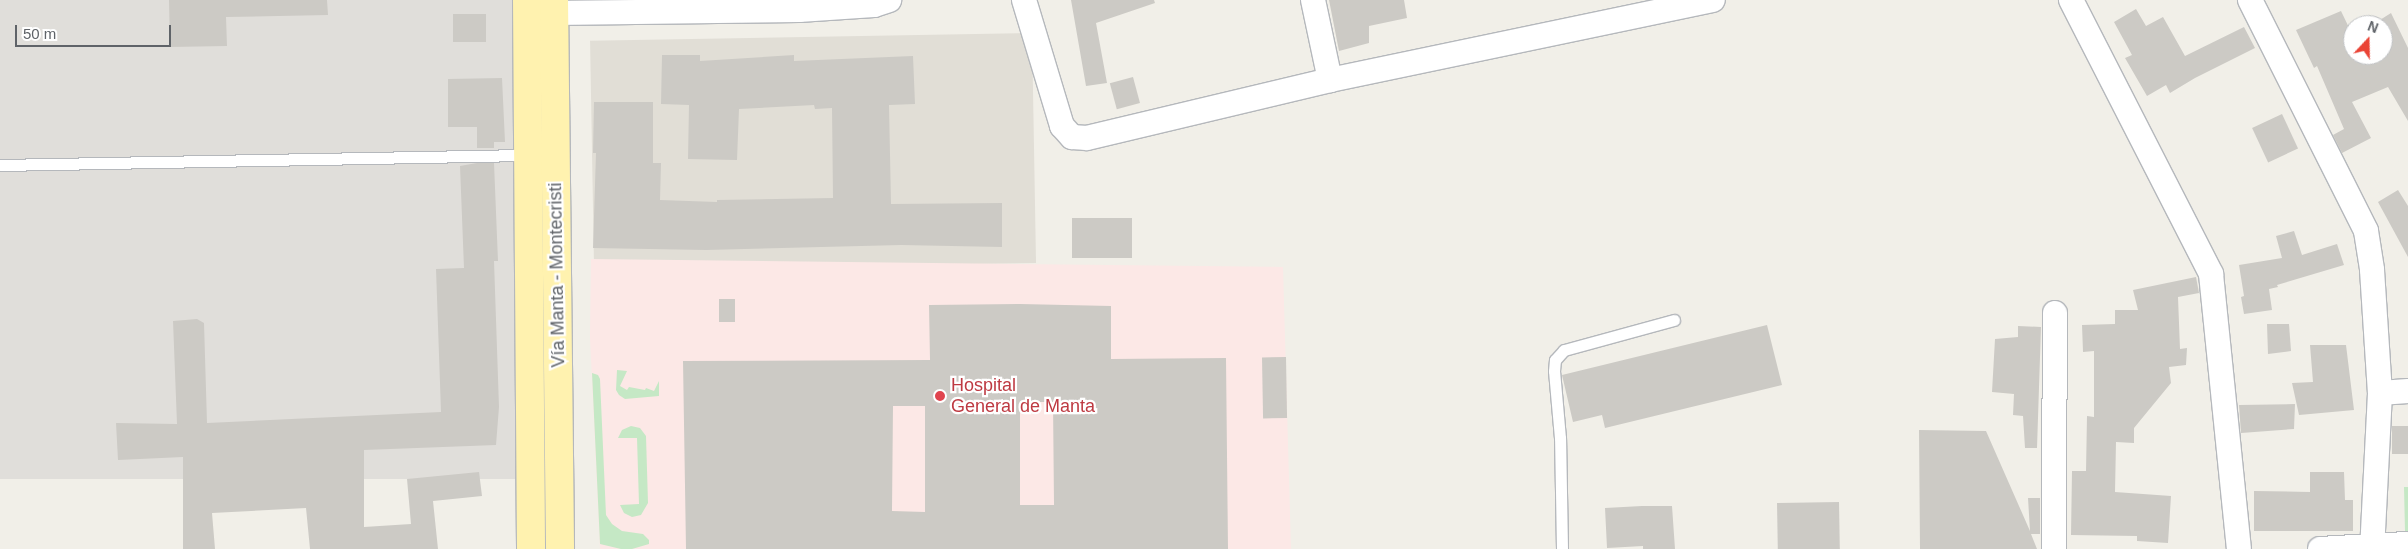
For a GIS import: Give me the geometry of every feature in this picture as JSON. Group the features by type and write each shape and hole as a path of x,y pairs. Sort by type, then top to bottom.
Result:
{"main road":[{"name":"Vía Manta - Montecristi","path":"527,5 542,155 560,549"},
{"name":"Vía Manta - Montecristi","path":"531,549 542,155 554,6"}],"street":[{"path":"527,5 799,10 874,6 889,0"},
{"path":"1024,0 1062,126 1072,137 1087,138 1330,80 1705,1"},
{"path":"1313,0 1330,80"},
{"path":"2071,0 2211,274 2238,549"},
{"path":"2250,0 2366,231 2372,270 2380,393 2372,547"},
{"path":"2054,549 2055,313"},
{"path":"2380,393 2408,391"},
{"path":"2320,549 2408,544"}],"lane":[{"path":"0,166 542,155"},
{"path":"1562,549 1560,438 1554,372 1555,360 1564,350 1674,320"}],"shaded area":[{"path":"0,0 526,0 526,479 0,479"},
{"path":"1032,33 1036,263 594,271 590,41"},
{"name":"Hospital General de Manta","path":"591,259 1283,267 1291,549 600,549 590,338"}],"green space":[{"path":"617,370 627,371 620,386 627,390 629,387 645,390 646,388 654,391 659,381 659,396 625,399 616,390"},
{"path":"592,373 598,375 600,379 606,515 612,524 622,531 643,534 649,540 649,544 632,549 621,549 600,544"},
{"path":"631,426 640,428 646,436 648,503 641,515 632,517 624,513 620,505 639,504 637,438 618,438 622,430"},
{"path":"2404,487 2408,487 2408,531 2405,531"}],"building":[{"path":"169,0 327,0 328,15 226,17 227,46 170,47"},
{"path":"1071,0 1154,0 1155,3 1096,23 1107,83 1086,86"},
{"path":"1329,0 1404,0 1407,18 1369,26 1369,43 1339,51"},
{"path":"2136,9 2146,26 2163,17 2185,56 2244,27 2255,48 2195,78 2170,93 2166,85 2147,96 2125,58 2132,55 2114,22"},
{"path":"2341,11 2343,15 2343,65 2393,65 2393,17 2408,48 2408,121 2388,87 2352,102 2371,138 2342,153 2333,135 2344,129 2317,66 2314,68 2296,30"},
{"path":"453,14 486,14 486,42 453,42"},
{"path":"662,55 700,55 700,61 794,55 794,61 913,56 915,104 889,105 891,204 1002,203 1002,247 901,245 706,250 593,248 596,153 593,153 594,102 653,102 653,163 661,163 660,200 717,202 717,200 833,198 832,108 815,109 814,105 739,109 737,160 688,159 689,105 661,104"},
{"path":"1133,77 1140,103 1117,109 1110,83"},
{"path":"502,78 505,142 494,142 494,148 477,148 477,127 448,127 448,79"},
{"path":"2282,114 2298,148 2268,162 2252,128"},
{"path":"494,163 498,261 494,261 499,407 496,445 364,450 364,527 411,524 407,479 479,472 482,496 433,501 438,549 310,549 306,508 212,513 215,549 183,549 183,457 118,460 116,423 177,424 173,321 197,319 204,323 207,423 441,412 436,269 464,268 460,166"},
{"path":"2398,190 2408,206 2408,257 2378,202"},
{"path":"1072,218 1132,218 1132,258 1072,258"},
{"path":"2294,231 2302,255 2337,244 2344,265 2277,285 2278,287 2269,289 2272,310 2244,314 2241,297 2244,296 2239,265 2282,258 2276,236"},
{"path":"2196,277 2199,293 2178,297 2180,349 2187,348 2186,365 2169,367 2171,383 2134,428 2134,443 2116,442 2115,492 2171,496 2168,543 2137,541 2137,536 2071,535 2072,471 2086,471 2087,416 2094,417 2094,351 2083,352 2082,325 2115,324 2115,310 2138,310 2133,290"},
{"path":"719,299 735,299 735,322 719,322"},
{"path":"929,305 1111,306 1111,359 1226,358 1228,549 686,549 683,361 930,360","holes":["1020,402 1053,402 1054,505 1020,505","893,406 925,406 925,512 892,511"]},
{"path":"2267,324 2289,324 2291,351 2268,354"},
{"path":"1767,325 1782,385 1605,428 1602,415 1573,422 1562,375"},
{"path":"2018,326 2041,327 2037,448 2025,448 2023,416 2013,415 2014,394 1992,392 1995,339 2018,337"},
{"path":"2310,345 2346,345 2354,410 2299,415 2292,383 2313,382"},
{"path":"1262,357 1286,357 1287,418 1263,418"},
{"path":"2295,404 2294,429 2241,433 2239,405"},
{"path":"2392,426 2408,426 2408,454 2392,454"},
{"path":"1919,430 1986,431 2030,531 2028,498 2040,498 2040,534 2031,534 2037,549 1920,549"},
{"path":"2310,472 2344,472 2345,500 2353,500 2353,531 2254,531 2254,491 2310,492"},
{"path":"1839,502 1840,549 1778,549 1777,503"},
{"path":"1672,506 1675,549 1643,549 1643,546 1607,548 1605,508"}],"place":[{"name":"Hospital General de Manta","path":"940,396"}]}
